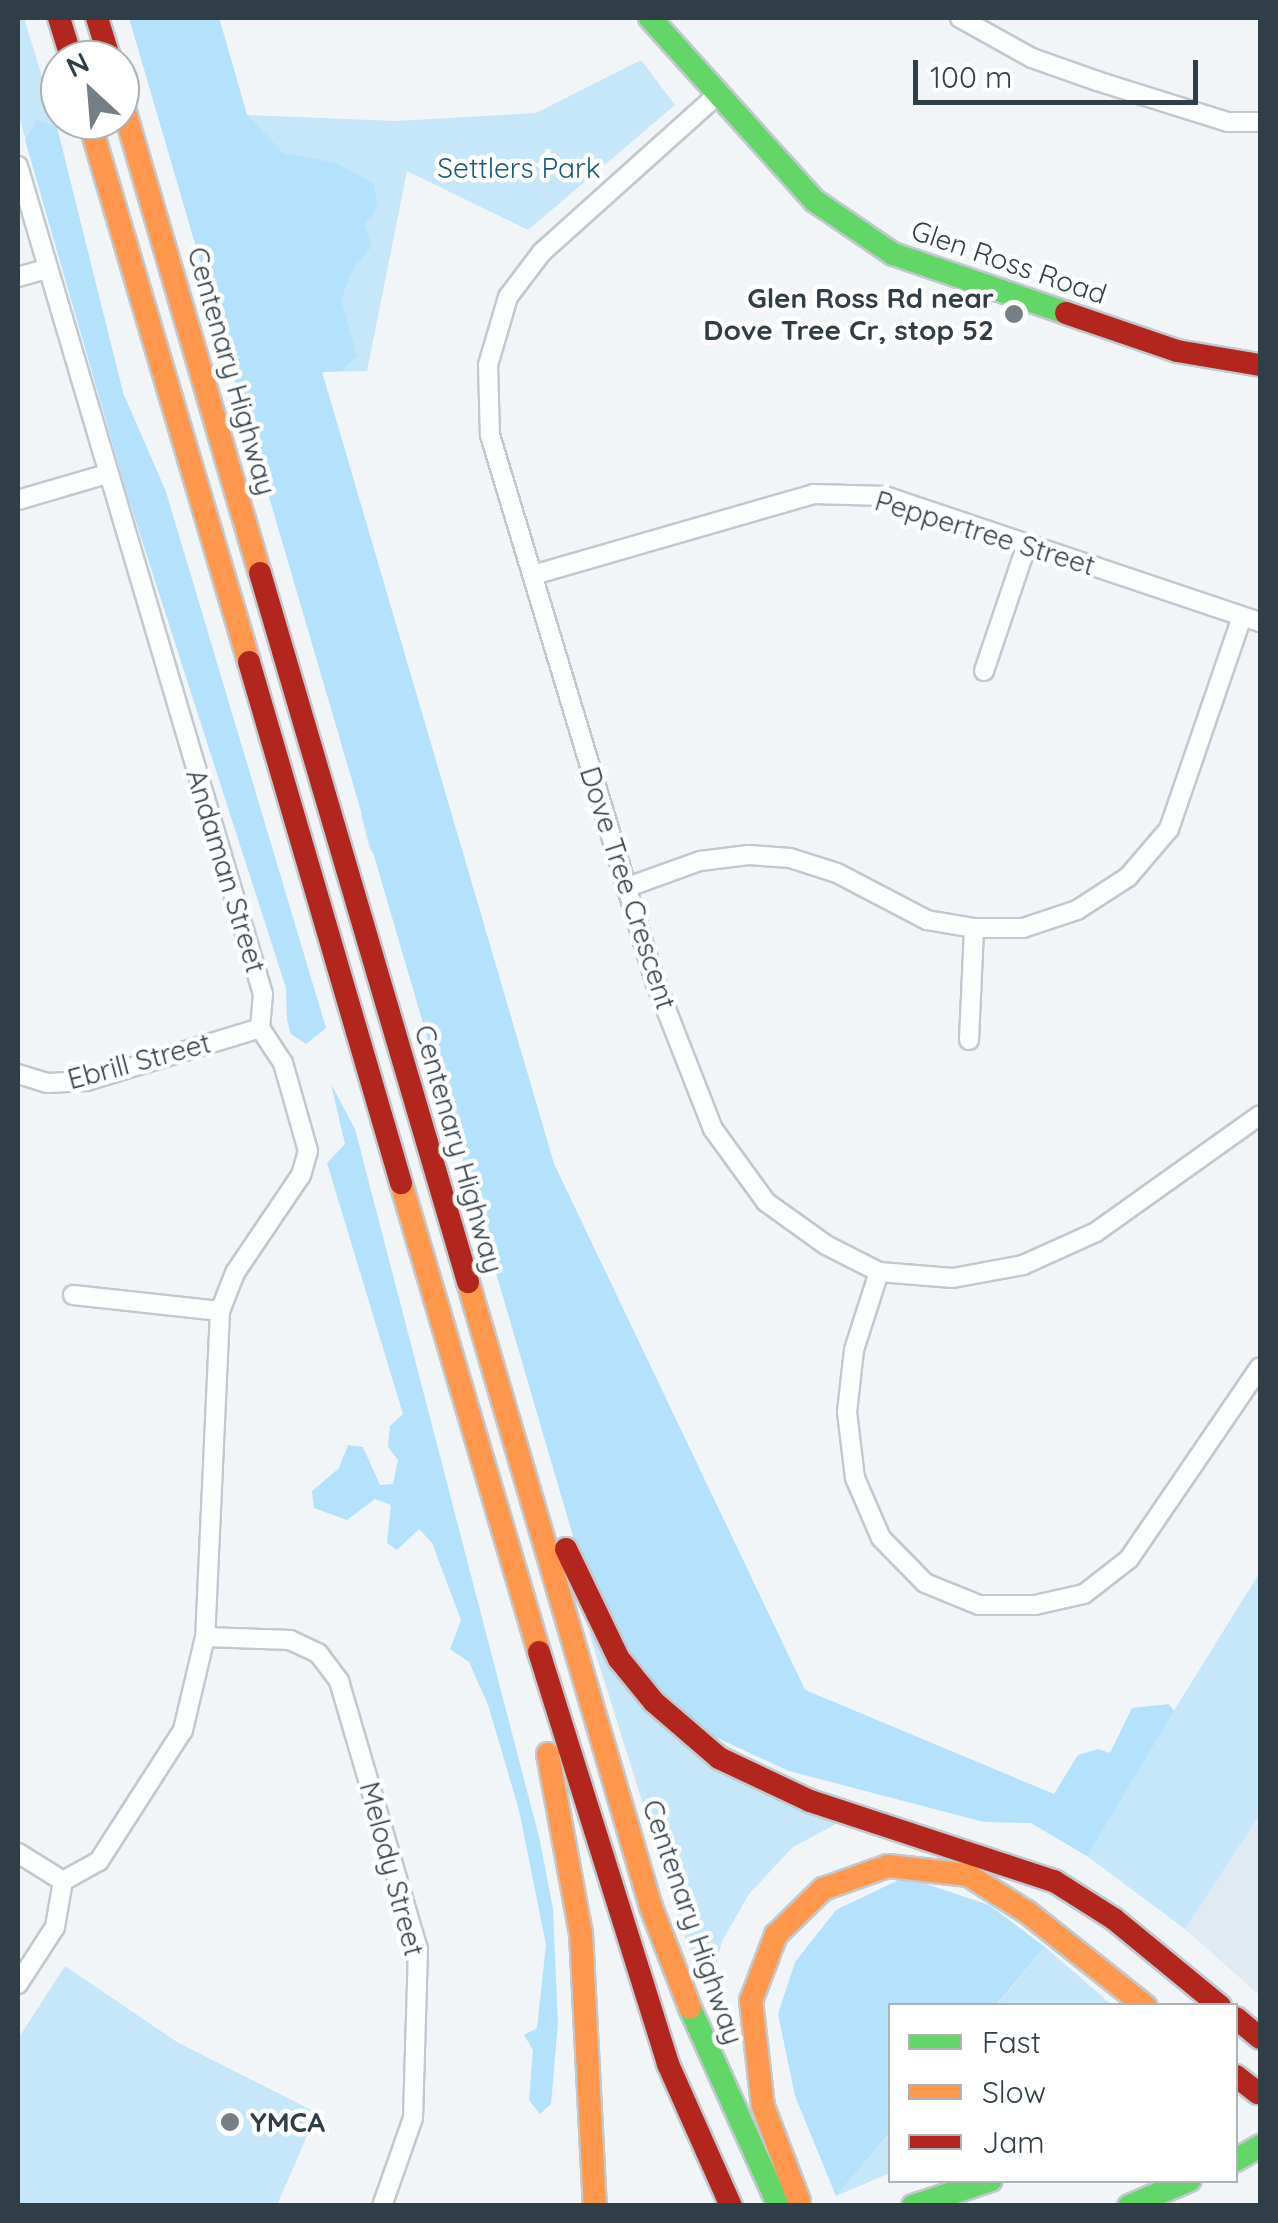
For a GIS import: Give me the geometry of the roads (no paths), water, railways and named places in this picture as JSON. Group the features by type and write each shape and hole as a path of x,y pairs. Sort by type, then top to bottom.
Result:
{"main road":[{"name":"Glen Ross Road","path":"650,18 814,202 893,254 1177,350 1260,365"},
{"path":"96,140 516,1576 668,2064 731,2206"},
{"name":"Centenary Highway","path":"133,140 484,1350 651,1907 723,2092 778,2206"},
{"path":"484,1350 509,1370 565,1545 601,1631 676,1724 772,1786 1054,1881 1114,1918 1216,2003"},
{"path":"516,1576 507,1602 553,1772 581,1932 595,2206"},
{"path":"801,2206 764,2106 751,2001 776,1935 823,1890 888,1866 968,1875 1027,1912 1141,2003"},
{"path":"1238,2020 1260,2038"},
{"path":"1238,2078 1260,2094"},
{"path":"1238,2160 1260,2146"},
{"path":"912,2206 983,2183"},
{"path":"1130,2206 1183,2183"}],"street":[{"path":"960,18 1032,58 1097,81 1228,122 1260,122"},
{"name":"Dove Tree Crescent","path":"716,96 542,252 508,297 488,366 490,435 625,888 713,1129 766,1202 880,1272 953,1278 1023,1265 1096,1232 1260,1115"},
{"name":"Andaman Street","path":"18,166 262,994 260,1028 279,1052 308,1151 301,1174 235,1273 220,1311 205,1637 183,1730 98,1861 63,1881"},
{"path":"18,277 46,269"},
{"path":"18,500 107,474"},
{"name":"Peppertree Street","path":"533,575 814,494 885,496 1252,620"},
{"path":"984,671 1028,544"},
{"path":"625,888 700,861 790,858 837,873 927,920 974,928 1023,928 1077,910 1128,877 1169,829 1252,620"},
{"path":"969,1040 974,928"},
{"name":"Ebrill Street","path":"18,1074 48,1083 87,1082 260,1028"},
{"path":"880,1272 852,1366 847,1412 855,1478 882,1538 914,1572 979,1605 1035,1605 1084,1594 1129,1559 1260,1366"},
{"path":"73,1296 220,1311"},
{"name":"Melody Street","path":"205,1637 290,1640 318,1653 339,1681 418,1950 413,2118 382,2206"},
{"path":"18,1853 63,1881 55,1927 18,1984"}],"place":[{"name":"Glen Ross Rd near Dove Tree Cr, stop 52","path":"1014,314"},
{"name":"YMCA","path":"230,2122"}],"park label":[{"name":"Settlers Park","path":"519,168"}]}
